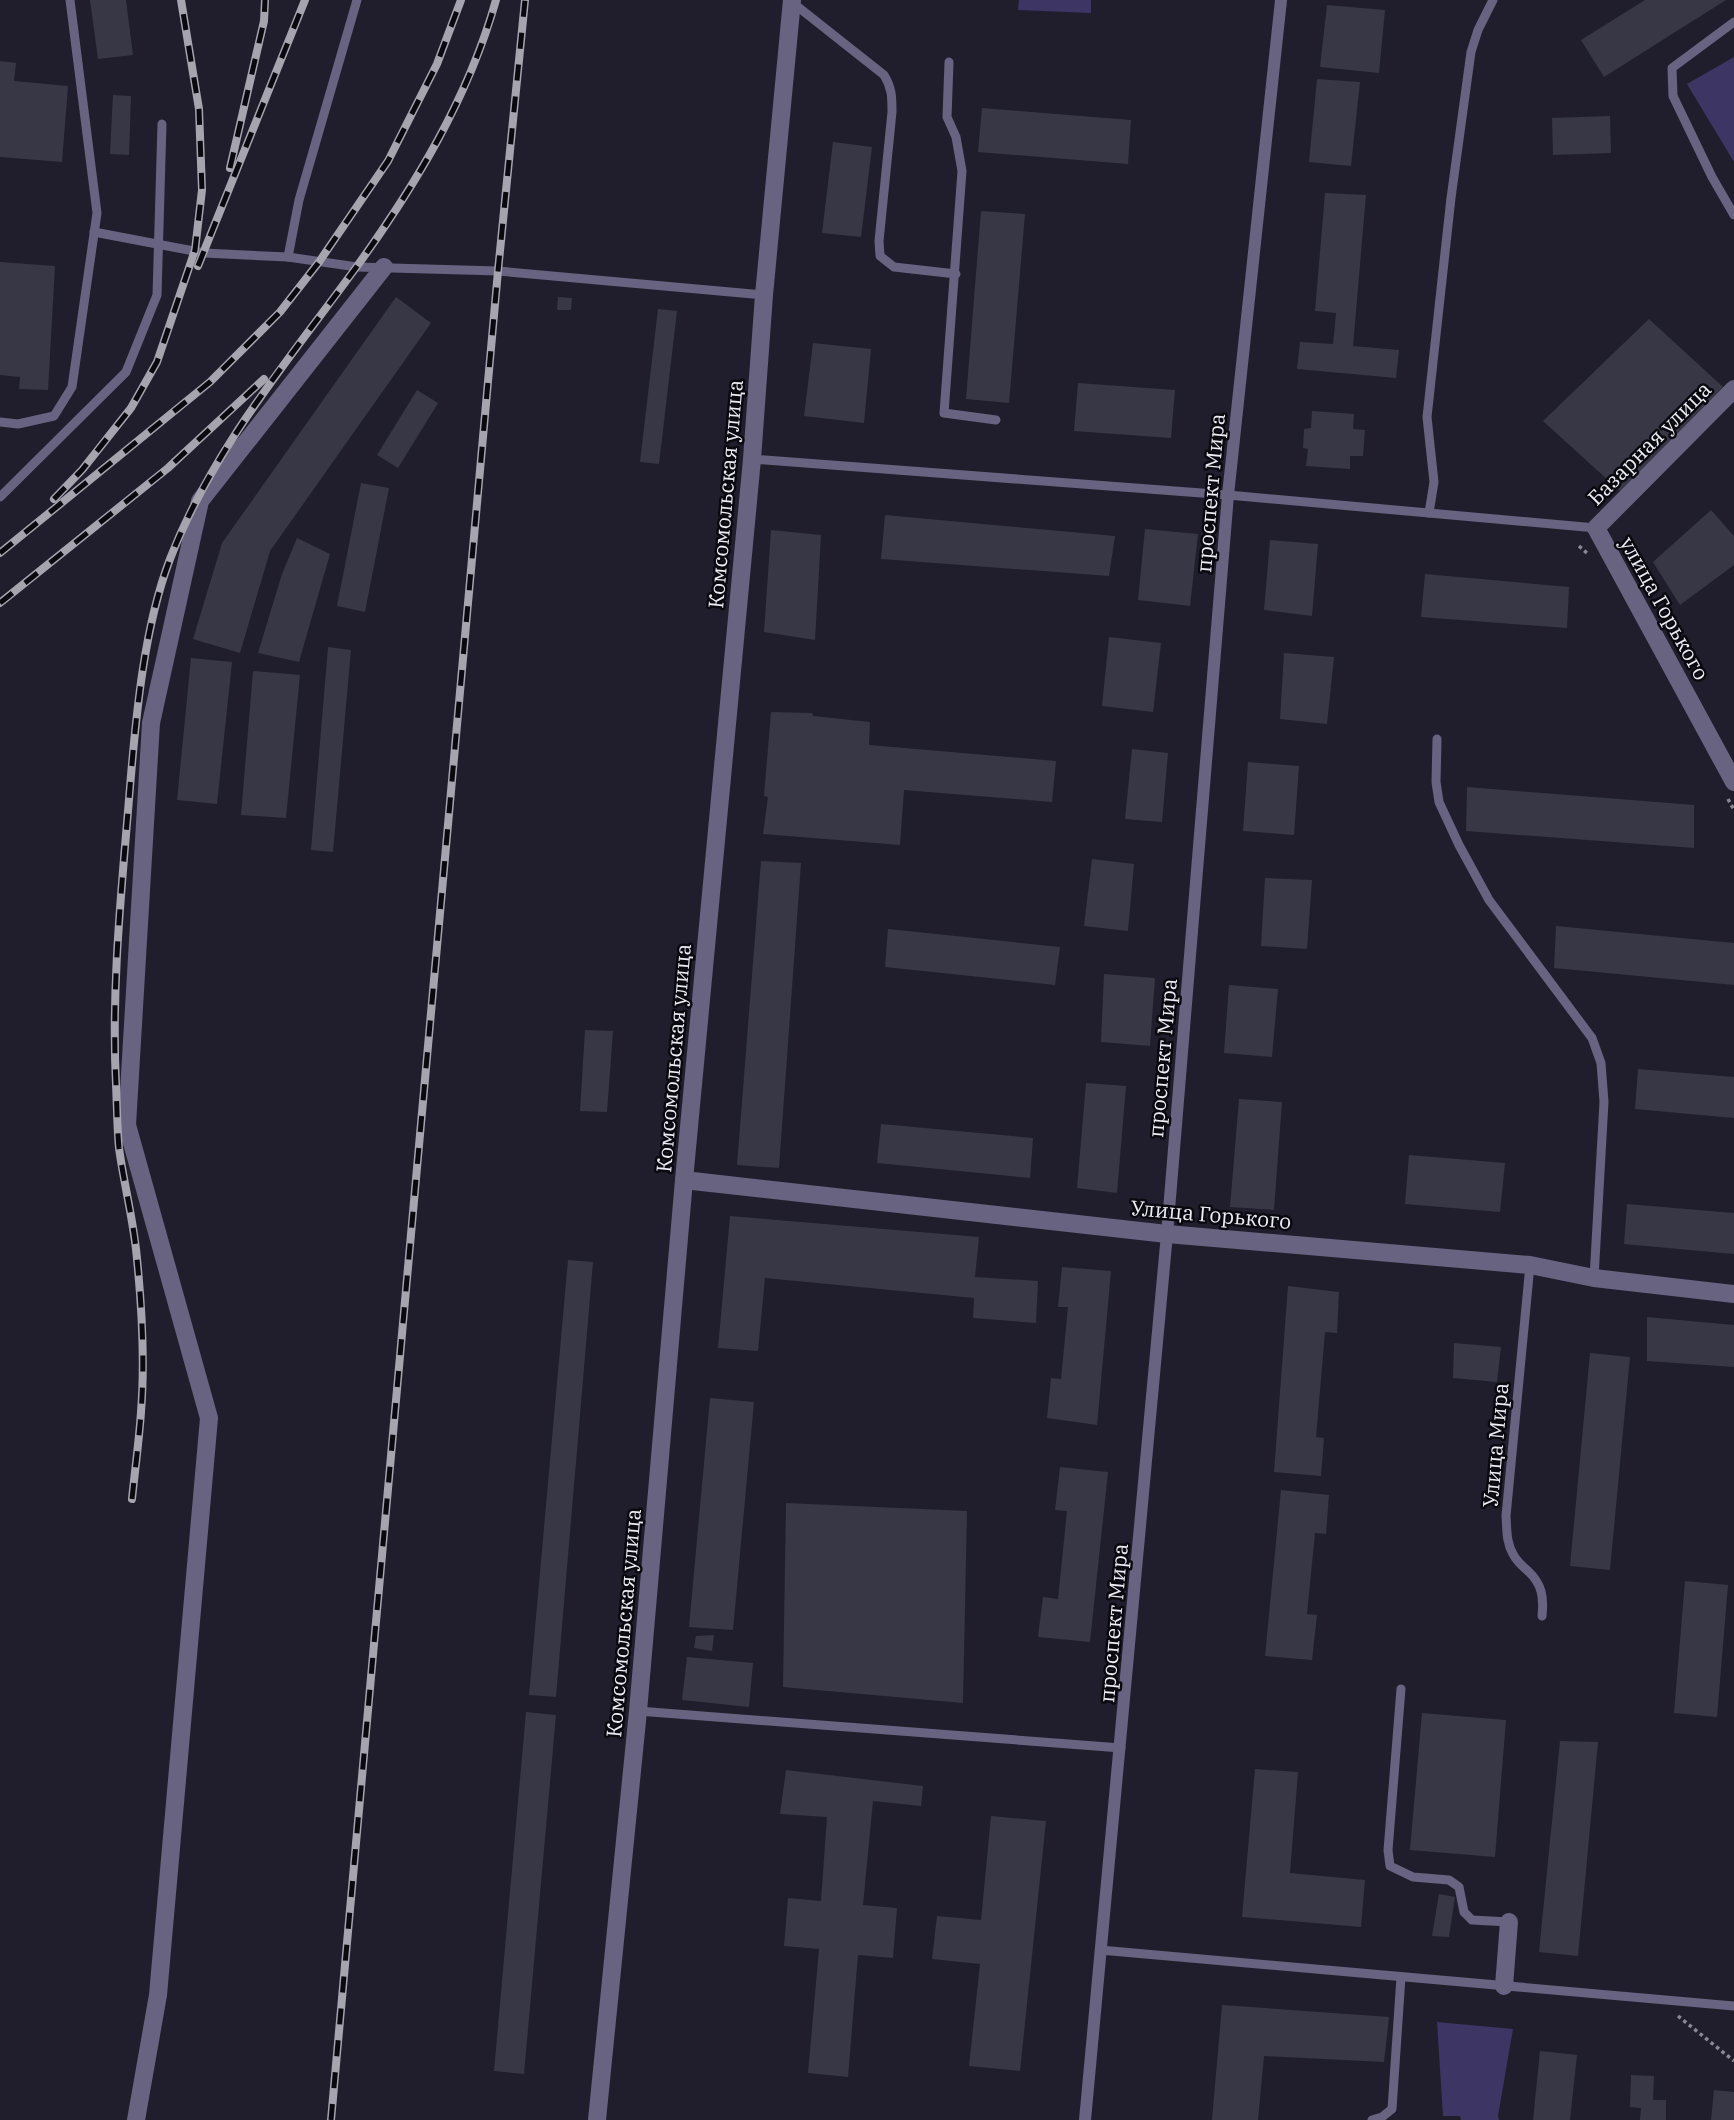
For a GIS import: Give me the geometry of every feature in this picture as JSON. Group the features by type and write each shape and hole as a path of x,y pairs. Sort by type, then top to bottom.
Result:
{"street":[{"name":"проспект Мира","path":"1085,2120 1167,1234 1228,495 1281,0"},
{"name":"Комсомольская улица","path":"597,2120 638,1711 791,1"},
{"path":"136,2120 158,1995 209,1418 127,1125 151,723 200,501 384,267"},
{"name":"Базарная улица","path":"1596,528 1734,389"},
{"name":"улица Горького","path":"1596,528 1732,774"},
{"name":"Улица Горького","path":"684,1180 1167,1234 1530,1265 1594,1278 1734,1294"},
{"path":"1504,1986 1509,1922"}],"lane":[{"path":"0,422 18,424 54,416 72,387 97,213 70,0"},
{"path":"288,257 299,200 357,0"},
{"path":"1429,513 1434,482 1427,417 1451,198 1471,52 1478,30 1493,0"},
{"path":"791,1 884,75 890,85 892,112 879,241 880,256 894,267 956,274"},
{"path":"1734,22 1672,68 1673,96 1712,177 1734,215"},
{"path":"949,62 947,117 956,137 962,170 944,413 996,420"},
{"path":"0,498 126,372 157,295 162,124"},
{"path":"94,232 204,253 288,257 356,267 498,271 764,295"},
{"path":"752,459 1228,495 1596,528"},
{"path":"1437,739 1436,782 1439,802 1446,819 1489,900 1592,1038 1601,1063 1604,1102 1594,1278"},
{"name":"Улица Мира","path":"1530,1265 1507,1541 1513,1556 1534,1577 1541,1589 1542,1616"},
{"path":"1401,1689 1388,1850 1390,1866 1413,1877 1449,1880 1458,1887 1464,1912 1472,1920 1509,1922"},
{"path":"638,1711 1121,1748"},
{"path":"1100,1950 1734,2006"},
{"path":"1372,2120 1382,2117 1392,2109 1401,1977"}],"path":[{"path":"1657,1999 1734,2061"}],"shaded area":[{"path":"1019,0 1091,0 1091,13 1018,10"},
{"path":"1734,57 1734,162 1687,84"},
{"path":"1437,2022 1513,2029 1499,2120 1461,2120 1460,2116 1443,2116"}],"building":[{"path":"90,0 126,0 133,55 98,59"},
{"path":"1645,0 1726,0 1604,77 1581,40"},
{"path":"1327,5 1385,10 1379,73 1320,67"},
{"path":"0,61 16,63 14,81 68,86 62,162 0,157"},
{"path":"1317,79 1360,82 1351,166 1309,162"},
{"path":"113,95 131,96 129,155 110,154"},
{"path":"982,108 1131,120 1128,164 978,152"},
{"path":"1610,116 1611,153 1553,155 1552,118"},
{"path":"833,142 872,147 861,237 822,233"},
{"path":"1325,193 1366,195 1353,346 1399,350 1396,378 1297,369 1300,342 1333,344 1336,313 1315,311"},
{"path":"981,211 1025,214 1009,403 966,399"},
{"path":"0,262 55,266 48,390 19,389 20,377 0,375"},
{"path":"396,297 431,323 270,551 240,653 193,639 222,543"},
{"path":"558,297 572,298 571,310 557,310"},
{"path":"658,309 677,311 659,464 640,462"},
{"path":"1649,319 1723,387 1620,491 1543,421"},
{"path":"813,343 871,349 864,423 804,416"},
{"path":"1078,383 1175,390 1171,438 1074,431"},
{"path":"417,390 438,403 398,468 377,455"},
{"path":"1312,411 1354,414 1353,429 1365,430 1363,456 1350,456 1350,469 1306,466 1308,449 1303,448 1304,429 1311,428"},
{"path":"361,483 389,488 365,612 337,606"},
{"path":"1711,510 1734,536 1734,565 1680,605 1653,562"},
{"path":"885,515 1115,536 1109,576 881,559"},
{"path":"1145,529 1198,534 1190,606 1138,600"},
{"path":"771,530 821,535 815,640 764,632"},
{"path":"297,538 330,554 299,662 258,653 282,574"},
{"path":"1270,540 1318,544 1312,616 1264,610"},
{"path":"1425,574 1569,587 1567,628 1421,617"},
{"path":"1109,637 1161,643 1153,712 1102,706"},
{"path":"328,647 351,650 333,852 311,850"},
{"path":"1284,653 1334,657 1327,724 1280,719"},
{"path":"191,658 232,662 217,804 177,800"},
{"path":"253,671 300,675 286,818 241,815"},
{"path":"771,712 812,713 813,716 870,722 869,745 1056,761 1052,802 904,790 900,845 763,834 768,797 764,796"},
{"path":"1132,749 1168,753 1162,822 1125,819"},
{"path":"1248,762 1299,766 1294,835 1243,831"},
{"path":"1467,787 1694,805 1694,848 1466,831"},
{"path":"1092,859 1134,864 1128,931 1084,926"},
{"path":"761,861 801,863 779,1168 737,1165"},
{"path":"1265,878 1312,880 1307,949 1261,946"},
{"path":"1556,926 1734,943 1734,985 1554,968"},
{"path":"888,929 1060,947 1055,985 885,967"},
{"path":"1104,974 1155,978 1150,1046 1101,1042"},
{"path":"1229,985 1278,989 1272,1057 1224,1053"},
{"path":"585,1030 613,1031 607,1112 580,1111"},
{"path":"1638,1069 1734,1077 1734,1118 1635,1109"},
{"path":"1086,1083 1126,1086 1117,1193 1077,1188"},
{"path":"1239,1099 1282,1102 1274,1210 1230,1207"},
{"path":"881,1124 1033,1138 1030,1178 877,1163"},
{"path":"1409,1155 1505,1163 1500,1212 1405,1204"},
{"path":"1627,1204 1734,1213 1734,1254 1624,1244"},
{"path":"730,1216 979,1237 975,1277 1038,1281 1036,1323 973,1318 974,1298 765,1278 758,1351 718,1348"},
{"path":"568,1260 593,1262 556,1697 529,1695"},
{"path":"1062,1267 1111,1271 1097,1425 1047,1418 1051,1378 1061,1379 1068,1307 1058,1307"},
{"path":"1288,1286 1339,1292 1337,1333 1325,1332 1316,1437 1324,1438 1321,1476 1274,1472"},
{"path":"1647,1317 1734,1325 1734,1367 1647,1361"},
{"path":"1454,1343 1501,1347 1497,1382 1453,1378"},
{"path":"1590,1353 1630,1357 1610,1570 1570,1566"},
{"path":"710,1398 754,1402 733,1630 689,1627"},
{"path":"1060,1467 1108,1472 1090,1642 1038,1637 1043,1597 1058,1599 1067,1511 1055,1510"},
{"path":"1281,1490 1329,1495 1326,1534 1315,1533 1307,1614 1317,1615 1312,1660 1265,1656"},
{"path":"786,1503 967,1511 963,1703 783,1687"},
{"path":"1685,1581 1728,1585 1717,1717 1674,1713"},
{"path":"714,1635 712,1651 694,1648 696,1636"},
{"path":"687,1657 753,1663 749,1707 682,1700"},
{"path":"526,1712 556,1715 524,2074 494,2071"},
{"path":"1422,1713 1506,1720 1495,1857 1410,1850"},
{"path":"1560,1741 1598,1742 1578,1956 1539,1952"},
{"path":"1255,1769 1298,1772 1290,1873 1365,1880 1361,1927 1242,1917"},
{"path":"786,1770 923,1786 921,1806 873,1801 863,1905 897,1908 893,1958 858,1955 848,2077 808,2073 819,1949 784,1946 788,1898 821,1901 827,1817 780,1814"},
{"path":"991,1816 1046,1821 1020,2071 969,2066 980,1964 932,1959 937,1916 981,1920"},
{"path":"1439,1894 1455,1897 1449,1937 1432,1936"},
{"path":"1222,2005 1389,2017 1384,2062 1264,2056 1258,2120 1212,2120"},
{"path":"1540,2051 1577,2055 1570,2120 1533,2120"},
{"path":"1631,2075 1654,2076 1653,2100 1666,2100 1666,2120 1640,2120 1641,2108 1630,2107"},
{"path":"1714,2090 1734,2092 1734,2120 1711,2120"}],"railway":[{"path":"54,499 82,470 131,408 157,362 195,250 202,190 199,109 181,0"},
{"path":"230,168 264,21 265,0"},
{"path":"198,266 305,0"},
{"path":"0,553 210,382 280,312 319,262 388,161 437,64 461,0"},
{"path":"132,1499 141,1412 142,1336 136,1245 117,1124 115,1010 135,731 142,672 154,613 170,559 207,481 253,408 355,269 419,174 471,72 496,0"},
{"path":"331,2120 498,271 525,0"},
{"path":"0,603 168,468 264,379"}]}
